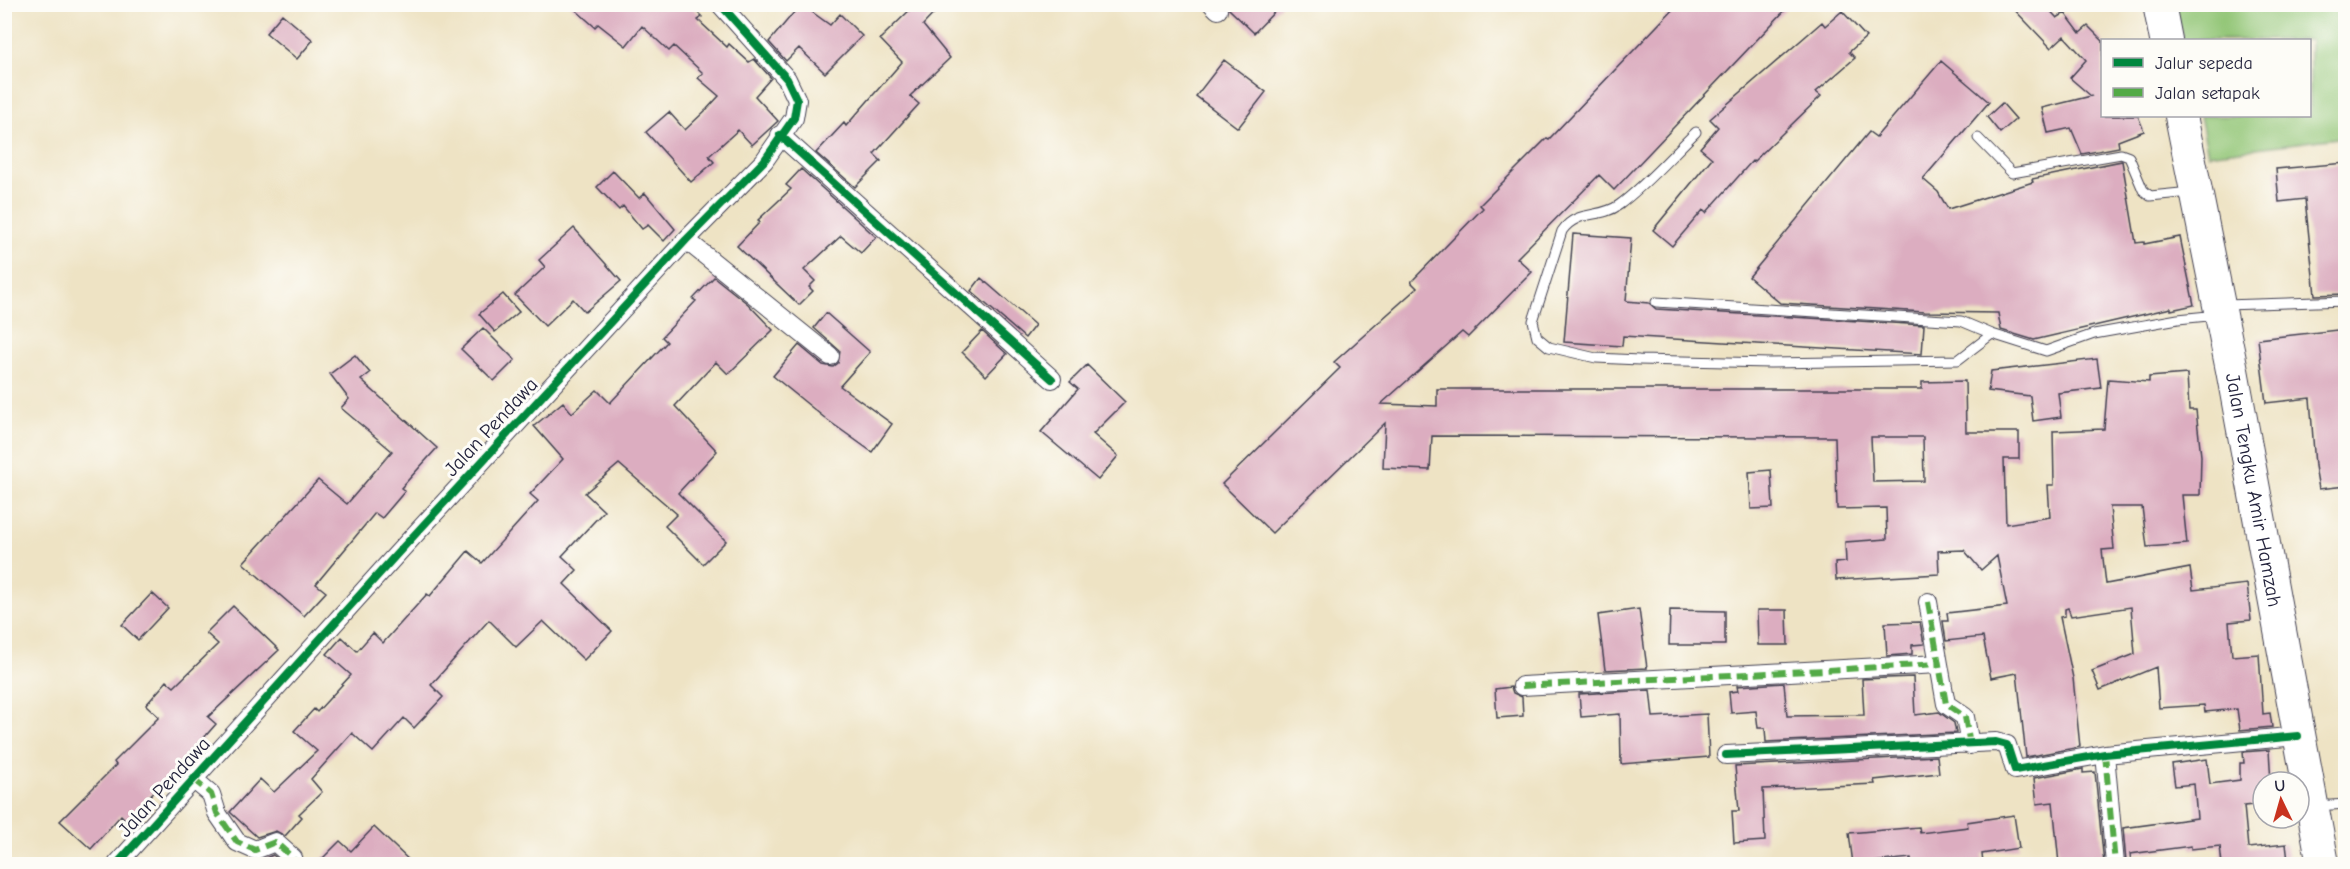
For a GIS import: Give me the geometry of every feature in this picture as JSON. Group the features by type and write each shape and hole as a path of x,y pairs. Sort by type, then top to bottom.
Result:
{"highway":[{"path":"2158,4 2166,39"},
{"name":"Jalan Tengku Amir Hamzah","path":"2181,117 2220,310 2323,864"}],"street":[{"name":"Jalan Pendawa","path":"117,864 686,240 764,161 794,118 797,110 794,90 774,63 720,4"},
{"path":"780,135 1052,379"},
{"path":"686,240 830,356"},
{"path":"1928,602 1946,704 1965,717 1970,745"},
{"path":"1522,686 1939,664"},
{"path":"1726,755 2004,743 2009,749 2015,770 2105,754 2298,736"},
{"path":"2105,754 2115,864"},
{"path":"193,779 211,794 217,813 237,842 255,850 275,842 293,858 296,864"}],"lane":[{"path":"1696,132 1618,206 1580,215 1567,224 1562,231 1533,321 1537,337 1549,347 1596,358 1639,360 1770,363 1958,360 1992,334"},
{"path":"1978,138 2012,173 2121,154 2129,157 2144,190 2150,196 2196,192"},
{"path":"1656,302 1961,321 1992,334 2046,351 2094,334 2220,310 2346,301"},
{"path":"2312,806 2346,804"}],"green space":[{"path":"2174,5 2345,5 2345,137 2208,154 2200,117 2311,117 2311,39 2183,39"}],"building":[{"path":"569,4 689,4 702,17 698,20 727,47 729,44 749,62 754,59 771,78 755,96 778,121 752,145 738,130 709,156 714,162 691,182 646,132 669,112 685,130 719,96 698,78 703,73 674,46 669,51 642,26 626,46 598,24 595,27"},
{"path":"801,4 830,25 840,14 862,36 825,73 799,48 786,61 769,42"},
{"path":"916,4 943,4 923,25 950,58 910,96 919,104 874,154 881,161 855,187 816,153 844,123 846,126 902,62 880,39"},
{"path":"1227,4 1282,4 1254,33 1229,9"},
{"path":"1678,4 1791,4 1614,190 1599,175 1517,258 1532,272 1468,337 1462,332 1381,404 1437,406 1437,389 1922,389 1922,382 1965,381 1966,432 2019,432 2019,459 2004,459 2006,524 2050,517 2048,485 2054,485 2053,431 2104,429 2108,379 2149,382 2149,377 2187,374 2189,410 2196,410 2201,456 2200,495 2182,495 2187,544 2147,547 2142,507 2110,507 2114,549 2102,550 2106,584 2190,568 2193,590 2247,584 2251,620 2229,622 2232,656 2259,654 2263,714 2270,713 2272,727 2240,730 2237,709 2205,712 2204,705 2159,708 2156,667 2100,690 2092,671 2135,654 2131,607 2071,616 2068,608 2065,609 2065,616 2060,617 2073,678 2080,747 2026,757 2017,673 1991,678 1983,637 1946,641 1943,621 1948,621 1947,613 2007,606 1997,556 1981,570 1964,550 1938,551 1939,574 1836,580 1835,563 1846,562 1845,542 1887,539 1886,508 1837,509 1835,437 1432,436 1430,470 1383,468 1385,423 1272,533 1222,484 1340,368 1334,362 1417,288 1411,282 1483,208 1480,205 1547,138 1549,139","holes":["1871,437 1923,437 1924,481 1873,482"]},
{"path":"2009,4 2044,4 2057,18 2065,13 2080,33 2088,26 2101,39 2101,117 2138,117 2144,131 2118,141 2119,147 2082,154 2071,128 2048,133 2042,108 2091,96 2070,78 2086,60 2064,36 2051,48"},
{"path":"1842,11 1866,37 1849,52 1855,58 1816,92 1821,96 1752,161 1706,213 1703,210 1672,246 1653,230 1712,158 1700,148 1718,127 1710,119 1822,22 1825,26"},
{"path":"282,14 313,40 297,59 266,33"},
{"path":"1224,60 1266,92 1238,128 1196,96"},
{"path":"1941,61 1989,102 1923,179 1938,192 1948,209 2033,182 2032,179 2122,161 2136,243 2144,242 2144,244 2180,237 2194,305 2171,310 2171,308 2034,340 2001,330 1998,313 1925,312 1780,303 1749,277 1869,132 1876,137"},
{"path":"2002,103 2016,119 2000,133 1987,117"},
{"path":"2346,163 2346,294 2315,295 2305,199 2279,202 2276,169"},
{"path":"801,169 876,237 861,253 841,236 804,270 815,281 809,287 813,291 799,305 737,246 760,222 758,220 791,189 786,185"},
{"path":"613,171 639,198 645,193 675,229 664,241 648,225 642,229 623,206 619,210 597,187"},
{"path":"574,228 621,281 585,312 573,299 545,326 515,295 545,267 539,260"},
{"path":"1573,234 1631,238 1626,301 1649,303 1656,309 1924,325 1922,354 1623,336 1622,346 1564,342"},
{"path":"714,277 748,304 773,330 728,374 716,362 675,406 717,451 678,493 726,541 703,564 665,526 677,514 619,464 585,493 604,511 562,556 577,570 564,584 612,631 584,660 543,621 516,647 489,620 431,685 443,697 414,728 404,718 373,752 352,733 311,779 322,792 299,814 302,817 285,836 276,831 257,837 230,812 260,779 274,792 317,751 294,731 314,709 317,712 351,675 327,654 342,637 357,651 373,633 383,643 427,594 430,596 468,551 482,563 538,501 530,494 563,459 534,426 563,402 572,413 597,390 610,403 667,342 662,337 696,301 693,299"},
{"path":"981,278 1035,325 1025,338 971,291"},
{"path":"503,294 519,312 495,332 479,314"},
{"path":"826,313 870,352 840,386 892,424 872,452 826,419 773,376 799,345 823,365 833,367 838,363 840,351 814,328"},
{"path":"483,328 515,360 494,381 461,349"},
{"path":"2346,329 2346,486 2319,489 2310,398 2266,403 2258,339"},
{"path":"982,331 1007,354 986,376 962,352"},
{"path":"355,355 370,373 361,380 437,448 401,488 405,491 382,518 375,513 316,584 326,592 304,616 243,563 318,480 347,504 392,451 341,408 349,399 330,374"},
{"path":"2097,359 2101,388 2058,393 2061,417 2033,421 2030,396 1988,391 1991,371"},
{"path":"1087,365 1125,402 1093,434 1118,456 1098,480 1041,432 1078,389 1070,382"},
{"path":"1771,470 1773,508 1751,509 1749,472"},
{"path":"152,593 168,608 138,640 122,625"},
{"path":"233,606 279,650 208,717 216,724 180,765 126,820 121,815 91,849 60,821 116,765 114,762 159,717 146,705 167,681 174,687 218,644 206,633"},
{"path":"1639,609 1647,668 1605,670 1598,615"},
{"path":"1670,610 1725,611 1725,645 1669,645"},
{"path":"1757,610 1787,610 1788,645 1758,645"},
{"path":"1920,622 1924,644 1912,645 1912,654 1887,656 1885,623"},
{"path":"1913,677 1915,715 1939,712 1954,723 1956,733 1766,742 1765,728 1758,728 1756,711 1731,713 1729,692 1738,691 1737,686 1784,683 1787,716 1864,715 1862,679"},
{"path":"1511,687 1513,693 1522,697 1523,716 1497,718 1495,689"},
{"path":"1650,690 1653,717 1707,714 1709,757 1621,764 1620,714 1581,717 1579,694"},
{"path":"2269,750 2270,770 2251,770 2251,805 2244,806 2248,848 2286,844 2288,861 2222,864 2220,846 2191,849 2191,846 2130,854 2131,862 2126,862 2123,828 2197,818 2194,784 2175,786 2172,764 2207,759 2210,784 2240,780 2240,763 2244,763 2243,752"},
{"path":"1937,756 1939,773 1874,780 1875,784 1763,789 1765,841 1734,843 1732,811 1739,811 1735,766"},
{"path":"2083,769 2083,773 2095,772 2104,864 2059,864 2053,802 2037,804 2034,778"},
{"path":"2014,815 2019,848 1982,854 1983,864 1912,864 1911,858 1853,864 1849,833 1919,827 1920,833 1968,827 1967,822"},
{"path":"374,827 413,864 317,864 340,841 351,851"},
{"path":"273,855 283,864 247,864 251,860 259,861"}],"marked path":[{"path":"1928,602 1946,704 1965,717 1970,745"},
{"path":"1522,686 1939,664"},
{"path":"2105,754 2115,864"},
{"path":"193,779 211,794 217,813 237,842 255,850 275,842 293,858 295,864"}],"cycle path":[{"path":"117,864 396,555 686,240 764,161 794,118 797,100 787,79 720,4"},
{"path":"780,135 1052,379"},
{"path":"1726,755 1996,742 2007,745 2015,770 2105,754 2298,736"}]}
